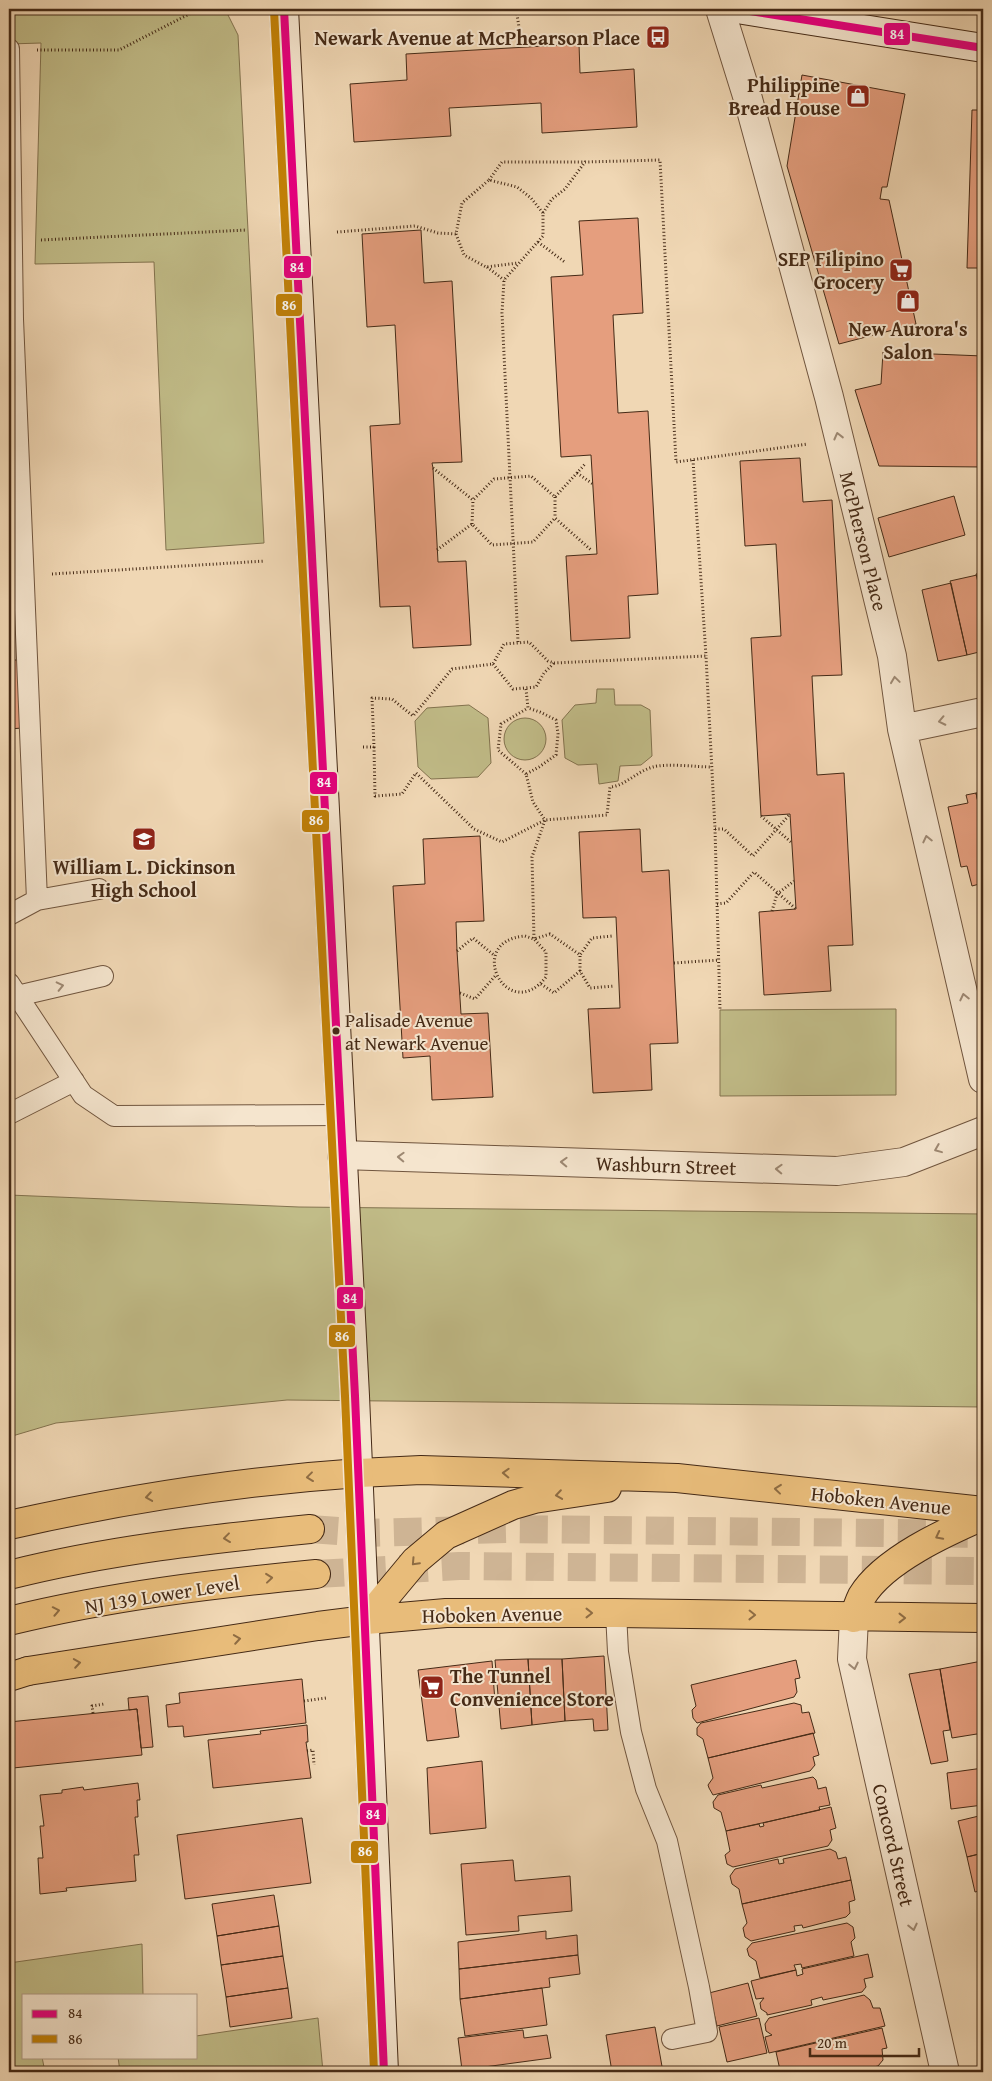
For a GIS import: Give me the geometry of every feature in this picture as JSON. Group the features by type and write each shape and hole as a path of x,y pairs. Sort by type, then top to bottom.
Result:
{"main road":[{"path":"284,9 359,1473 384,2072"},
{"name":"McPherson Place","path":"720,9 748,99 829,397 892,656 902,729 983,1079"},
{"path":"738,9 983,48"},
{"path":"902,729 983,712"},
{"name":"Washburn Street","path":"342,1168 836,1170 904,1162 983,1131"},
{"name":"Hoboken Avenue","path":"9,1525 68,1512 195,1490 314,1476 421,1470 677,1478 983,1510"},
{"path":"366,1620 415,1561 446,1535 470,1523 513,1505 534,1499 677,1478"},
{"path":"854,1618 862,1596 872,1584 897,1562 919,1547 983,1516"},
{"path":"9,1575 103,1555 158,1546 310,1529"},
{"name":"NJ 139 Lower Level","path":"9,1622 110,1600 182,1588 316,1574"},
{"name":"Hoboken Avenue","path":"15,1677 366,1620 446,1613 616,1613 854,1618 983,1618"},
{"name":"Concord Street","path":"854,1618 852,1659 945,2072"}],"lane":[{"path":"9,49 13,319 37,900"},
{"path":"9,915 37,900 99,889"},
{"path":"103,976 13,989 83,1095 114,1116 340,1115"},
{"path":"9,1114 74,1081"},
{"path":"616,1613 618,1652 631,1732 646,1789 667,1840 707,2032 672,2039"}],"path":[{"path":"9,49 119,50 200,9"},
{"path":"517,14 520,34"},
{"path":"504,280 464,255 456,234 462,203 489,180 502,162 660,160 676,462 816,443"},
{"path":"518,642 502,314 504,280 543,236 543,213 552,199 565,189 585,162"},
{"path":"489,180 517,187 531,198 543,213"},
{"path":"337,232 415,226 438,233 456,234"},
{"path":"12,242 247,230"},
{"path":"538,242 566,263"},
{"path":"486,267 519,263"},
{"path":"693,460 712,767 720,1010"},
{"path":"555,497 531,476 494,479 473,500 472,524 492,545 533,542 555,518 555,497 586,463"},
{"path":"432,468 473,500"},
{"path":"577,473 593,484"},
{"path":"555,518 590,550"},
{"path":"437,550 472,524"},
{"path":"24,575 265,561"},
{"path":"493,664 504,644 518,642 529,642 548,661 554,663 706,656"},
{"path":"493,664 513,689 526,689 536,687 544,673 554,663"},
{"path":"493,664 452,669 413,716 392,700 372,698 375,796 402,794 416,773 474,829 502,842 545,820 607,815 610,787 618,786 638,773 654,766 712,767"},
{"path":"526,689 528,708"},
{"path":"526,774 556,755 558,734 556,720 528,708 501,724 498,750 526,774 533,802 545,820"},
{"path":"363,747 374,747"},
{"path":"715,830 724,829 753,856 790,814"},
{"path":"761,816 792,843"},
{"path":"534,939 532,857 545,820"},
{"path":"718,904 726,903 754,872 796,910"},
{"path":"772,911 777,894 794,881"},
{"path":"534,939 550,934 580,955"},
{"path":"525,936 534,939 546,952 546,977 541,984 526,992 517,992 501,983 496,975 494,966 495,956 506,941 525,936"},
{"path":"612,936 592,938 580,955 580,971 590,988 614,986"},
{"path":"457,952 473,938 495,956"},
{"path":"674,963 719,960"},
{"path":"541,984 554,993 580,971"},
{"path":"460,993 475,999 496,975"},
{"path":"304,1701 326,1698"},
{"path":"93,1713 92,1706 104,1704"},
{"path":"307,1751 313,1750 314,1765"}],"shaded area":[{"path":"9,9 225,9 238,35 264,543 166,550 154,262 35,264 41,43 9,44"},
{"path":"597,689 614,689 615,705 641,705 650,710 652,756 641,765 620,766 618,781 599,784 597,764 578,765 565,758 562,720 575,705 596,703"},
{"path":"469,705 488,718 491,763 478,777 431,779 418,767 415,721 427,708"},
{"path":"529,718 537,721 543,727 546,739 543,751 537,757 521,760 513,757 507,751 504,735 507,727 513,721"},
{"path":"896,1009 896,1095 720,1096 720,1010"},
{"path":"9,1195 299,1207 983,1214 983,1407 287,1400 56,1423 9,1437"},
{"path":"142,1944 143,1994 22,1994 22,2058 42,2058 45,2072 9,2072 9,1963"},
{"path":"318,2018 323,2072 120,2072 118,2058 198,2058 198,2036"}],"building":[{"path":"579,44 580,73 634,69 637,127 542,133 541,103 449,108 451,136 354,142 350,84 407,80 406,54"},
{"path":"802,75 905,94 887,187 882,187 880,199 889,200 916,324 839,344 787,166"},
{"path":"972,110 983,110 983,268 967,268"},
{"path":"638,218 643,313 613,315 618,413 648,411 658,594 628,596 630,638 571,641 566,556 597,554 591,455 561,457 551,277 583,275 579,221"},
{"path":"421,230 424,283 452,281 462,462 432,463 438,562 466,561 471,645 413,648 410,606 380,607 370,426 400,424 395,325 367,327 362,234"},
{"path":"883,352 983,356 983,467 879,466 855,390 881,384"},
{"path":"800,458 803,502 832,500 842,675 812,676 817,775 844,773 853,945 828,946 831,991 764,995 759,912 796,909 790,814 761,816 751,638 781,636 776,544 745,546 740,461"},
{"path":"954,496 965,535 889,557 878,518"},
{"path":"983,572 983,604 976,574"},
{"path":"977,575 983,604 983,651 967,655 950,581"},
{"path":"951,583 967,655 938,661 922,590"},
{"path":"9,660 19,660 22,728 9,729"},
{"path":"983,791 983,826 976,793"},
{"path":"976,793 983,826 983,883 972,886 967,866 961,867 948,807 968,803 966,795"},
{"path":"640,829 642,872 669,870 678,1043 650,1044 652,1090 593,1093 588,1009 620,1008 616,917 583,918 579,832"},
{"path":"480,836 484,921 456,922 457,951 461,1014 488,1013 493,1097 432,1100 430,1056 403,1058 393,886 425,884 423,839"},
{"path":"604,1656 608,1730 594,1731 593,1719 565,1721 562,1659"},
{"path":"528,1659 562,1659 565,1721 532,1725"},
{"path":"528,1659 532,1725 501,1729 495,1660"},
{"path":"796,1660 800,1678 795,1679 797,1692 794,1697 697,1723 693,1718 692,1710 696,1706 691,1685"},
{"path":"492,1661 495,1702 455,1706 459,1737 427,1741 418,1670"},
{"path":"982,1661 983,1733 952,1738 940,1669"},
{"path":"940,1669 950,1730 943,1731 948,1761 931,1764 909,1674"},
{"path":"302,1679 306,1723 184,1737 183,1726 168,1727 166,1705 180,1703 179,1693"},
{"path":"148,1696 153,1747 141,1748 137,1709 129,1710 128,1698"},
{"path":"794,1703 801,1705 802,1713 809,1712 815,1733 708,1758 703,1739 697,1735 697,1728 701,1723"},
{"path":"137,1709 142,1755 13,1768 9,1722"},
{"path":"307,1725 308,1742 306,1742 311,1778 213,1788 208,1740 261,1734 260,1731"},
{"path":"813,1733 819,1755 813,1757 815,1765 810,1771 713,1795 708,1785 713,1778 708,1758"},
{"path":"482,1761 486,1828 430,1834 427,1768"},
{"path":"983,1768 983,1805 951,1809 947,1773"},
{"path":"813,1777 816,1780 818,1789 826,1787 830,1805 819,1807 820,1810 726,1831 721,1812 714,1808 713,1802 718,1795 761,1785 762,1788"},
{"path":"138,1783 140,1800 137,1800 138,1817 135,1817 139,1855 134,1855 136,1881 66,1888 67,1891 40,1894 38,1858 43,1858 40,1826 44,1826 40,1795 62,1793 62,1790 83,1787 84,1790"},
{"path":"831,1807 836,1828 830,1830 832,1840 828,1846 733,1867 727,1864 725,1855 730,1851 726,1831 759,1824 760,1827 764,1826 763,1823"},
{"path":"983,1815 983,1853 967,1857 958,1821"},
{"path":"302,1818 311,1883 185,1899 177,1835"},
{"path":"830,1849 836,1852 838,1859 846,1857 851,1880 742,1904 739,1889 732,1884 730,1876 735,1869 778,1859 779,1864 784,1863 783,1859"},
{"path":"983,1853 983,1890 975,1892 967,1857"},
{"path":"513,1860 515,1881 570,1876 572,1911 518,1916 519,1931 466,1935 461,1864"},
{"path":"851,1880 855,1900 849,1902 850,1913 846,1917 803,1928 802,1925 794,1926 795,1931 751,1941 745,1937 743,1928 747,1923 742,1904"},
{"path":"274,1895 279,1926 217,1936 212,1904"},
{"path":"983,1901 983,1923 979,1902"},
{"path":"847,1923 853,1927 855,1938 851,1942 854,1956 802,1968 801,1964 794,1965 796,1970 760,1978 756,1961 749,1956 747,1949 752,1943"},
{"path":"279,1926 283,1956 221,1965 217,1936"},
{"path":"546,1931 546,1939 577,1935 578,1955 459,1969 458,1942"},
{"path":"868,1954 873,1977 864,1979 866,1987 862,1992 823,2000 822,1997 811,2000 812,2005 767,2015 761,2009 760,2003 764,1998 756,1999 751,1981 796,1970 797,1976 803,1974 802,1969"},
{"path":"578,1955 580,1974 549,1978 550,1987 460,1999 459,1969"},
{"path":"283,1956 288,1988 226,1997 221,1965"},
{"path":"748,1983 757,2016 717,2026 709,1993"},
{"path":"288,1988 292,2018 230,2027 226,1997"},
{"path":"542,1988 547,2025 465,2036 460,1999"},
{"path":"864,1995 870,2000 873,2008 880,2008 885,2026 769,2053 765,2037 772,2035 766,2031 765,2024 769,2018"},
{"path":"759,2018 767,2053 727,2062 719,2027"},
{"path":"655,2027 663,2072 612,2072 606,2035"},
{"path":"882,2028 887,2048 882,2049 883,2060 878,2066 851,2072 778,2072 780,2070 776,2052"},
{"path":"523,2030 524,2038 547,2035 551,2058 462,2070 458,2038"}],"tunnel":[{"path":"310,1529 365,1533 507,1529 983,1534"},
{"path":"316,1574 459,1566 983,1571"}],"transit line":[{"name":"84","path":"284,9 355,1396 384,2072"},
{"name":"84","path":"737,9 983,48"},
{"name":"86","path":"274,10 345,1396 374,2072"}],"place":[{"name":"Newark Avenue at McPhearson Place","path":"658,37"},
{"name":"Philippine Bread House","path":"858,96"},
{"name":"SEP Filipino Grocery","path":"901,270"},
{"name":"New Aurora's Salon","path":"908,301"},
{"name":"William L. Dickinson High School","path":"144,839"},
{"name":"Palisade Avenue at Newark Avenue","path":"336,1031"},
{"name":"The Tunnel Convenience Store","path":"432,1687"}]}
